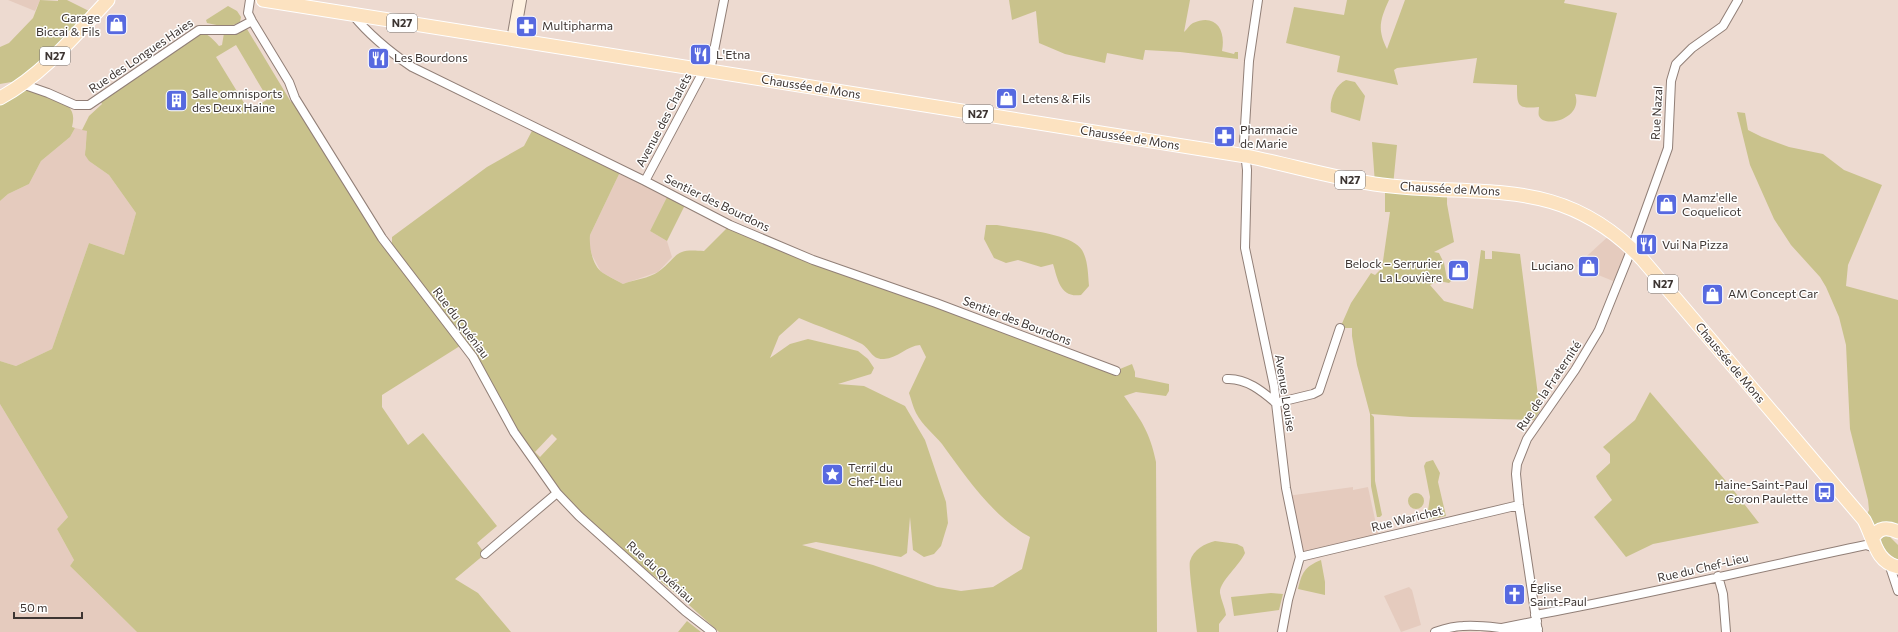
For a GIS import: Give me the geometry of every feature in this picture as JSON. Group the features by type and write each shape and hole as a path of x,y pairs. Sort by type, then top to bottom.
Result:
{"main road":[{"name":"Chaussée de Mons","path":"263,0 1246,156 1375,184 1496,191 1535,196 1565,206 1600,223 1632,248 1864,520 1876,538"},
{"name":"N27","path":"0,98 22,84 64,48 105,2"},
{"path":"1876,538 1887,528 1898,532"},
{"name":"N27","path":"1876,538 1882,558 1894,566"}],"street":[{"name":"Rue du Quéniau","path":"250,0 248,12 252,21 289,82 295,98 382,238 473,357 514,432 557,493 579,516 685,611 712,632"},
{"path":"513,40 520,0"},
{"name":"Avenue des Chalets","path":"645,181 707,70 724,0"},
{"name":"Avenue Louise","path":"1258,0 1249,61 1244,143 1246,156 1246,253 1274,386 1287,496 1300,557 1288,600 1282,632"},
{"name":"Rue Nazal","path":"1632,248 1668,148 1671,81 1676,64 1692,48 1723,26 1738,0"},
{"name":"Sentier des Bourdons","path":"353,15 362,26 412,67 645,181 730,225 813,260 943,306 1116,371"},
{"name":"Rue des Longues Haies","path":"22,84 48,93 75,105 89,105 199,30 235,30 252,21"},
{"name":"Rue de la Fraternité","path":"1537,624 1516,468 1528,439 1592,344 1632,248"},
{"path":"1227,379 1235,379 1256,387 1276,403 1313,394 1319,391 1340,328"},
{"path":"485,554 557,493"},
{"name":"Rue Warichet","path":"1300,557 1520,505"},
{"name":"Rue du Chef-Lieu","path":"1435,632 1464,626 1502,628 1520,632 1537,624 1635,596 1718,576 1866,545 1876,538"},
{"path":"1894,566 1898,591"},
{"path":"1718,576 1723,594 1726,632"}],"shaded area":[{"path":"8,0 40,0 35,11"},
{"path":"40,0 67,0 95,14 17,81 0,84 0,47 9,43 33,18"},
{"path":"1009,0 1190,0 1184,32 1190,25 1201,20 1213,22 1218,25 1221,30 1223,43 1222,51 1234,54 1235,52 1238,52 1238,59 1180,52 1145,50 1143,60 1107,53 1105,63 1065,54 1039,43 1036,11 1012,20"},
{"path":"1347,0 1389,0 1383,13 1381,24 1382,36 1387,49 1405,0 1565,0 1564,3 1617,13 1596,97 1575,94 1576,102 1574,109 1569,115 1563,119 1548,121 1543,120 1539,116 1539,107 1526,107 1520,105 1517,98 1517,85 1473,83 1477,58 1397,68 1394,70 1398,85 1337,72 1340,56 1286,43 1294,7 1344,15"},
{"path":"228,6 237,11 241,17 240,22 228,26 207,23 206,20"},
{"path":"240,28 243,31 247,29 291,102 295,98 392,252 392,237 487,167 524,146 534,127 621,170 590,235 590,240 592,256 599,270 623,284 655,274 681,252 694,250 704,251 730,225 1115,371 1132,364 1135,377 1169,384 1169,391 1166,396 1136,392 1124,396 1148,434 1156,462 1157,632 719,632 679,596 591,526 557,493 463,344 382,395 382,407 408,445 423,433 497,526 477,543 485,554 455,579 478,593 511,632 137,632 70,566 74,560 57,529 68,517 0,404 0,361 16,366 52,349 89,243 124,255 136,213 109,175 89,161 85,155 87,131 82,130 89,116 102,104 99,98 196,32 204,33 209,36 219,46 222,45 224,33","holes":["236,45 268,99 249,111 216,57","799,318 862,344 874,356 880,359 889,358 911,347 920,345 926,357 909,393 915,411 921,422 942,444 981,495 1004,519 1030,537 1022,569 993,587 961,591 937,587 873,565 802,545 816,542 901,557 907,553 910,517 913,550 924,557 934,554 941,546 948,523 946,502 925,440 905,406 864,386 838,384 871,374 874,368 868,359 858,351 808,339 790,344 770,358 779,336","552,434 557,439 540,457 535,452"]},
{"path":"1346,80 1355,82 1365,96 1360,121 1331,112 1332,98 1336,89"},
{"path":"22,84 68,106 73,116 72,127 75,128 70,137 41,161 29,184 8,194 0,201 0,98"},
{"path":"1737,112 1745,113 1748,130 1789,147 1823,154 1844,170 1882,185 1848,265 1846,286 1898,300 1898,532 1873,526 1864,520 1869,510 1868,500 1850,429 1846,345 1839,317 1820,277 1791,245 1774,219 1750,165"},
{"path":"75,128 88,131 85,149 89,161 109,175 136,213 124,255 89,243 52,349 16,366 0,361 0,201 8,194 29,184 41,161 70,137"},
{"path":"1372,142 1397,145 1393,186 1447,189 1447,204 1454,242 1434,252 1439,253 1444,263 1447,279 1454,278 1449,283 1439,281 1430,285 1444,301 1473,309 1481,250 1485,251 1485,259 1492,259 1492,251 1520,254 1540,411 1534,420 1411,417 1371,414 1374,417 1375,481 1382,515 1380,517 1377,517 1371,486 1370,414 1357,365 1352,328 1340,328 1351,303 1371,273 1375,275 1382,268 1390,212 1385,212 1385,185 1375,184"},
{"path":"621,170 669,193 650,231 667,241 672,257 658,272 623,284 601,272 592,255 589,243 590,235"},
{"path":"669,193 686,203 667,241 650,231"},
{"path":"986,225 997,225 1043,233 1067,239 1076,244 1082,250 1085,258 1089,286 1081,295 1068,294 1061,287 1053,264 1041,267 1018,260 1006,263 994,258 984,239"},
{"path":"1613,232 1632,248 1618,283 1576,266"},
{"path":"1650,392 1731,487 1759,523 1653,544 1626,557 1594,517 1612,500 1596,476 1610,463 1610,454 1603,447 1635,420"},
{"path":"0,404 68,517 57,529 74,560 70,566 137,632 0,632"},
{"path":"1433,460 1440,473 1438,482 1446,516 1428,520 1427,517 1430,497 1424,466 1426,462"},
{"path":"1353,487 1353,490 1368,487 1379,538 1302,557 1287,496"},
{"path":"1416,493 1423,498 1424,501 1419,508 1416,509 1409,504 1408,501 1413,494"},
{"path":"1885,536 1890,537 1898,545 1898,560 1889,554 1883,546 1881,539"},
{"path":"1215,541 1237,544 1243,547 1245,553 1226,579 1221,589 1220,593 1226,615 1219,624 1219,632 1197,632 1191,584 1190,561 1197,550"},
{"path":"1321,560 1325,582 1325,595 1298,589 1307,568"},
{"path":"1409,587 1412,590 1421,625 1401,632 1384,596"},
{"path":"1271,593 1283,594 1279,610 1234,616 1231,597"},
{"path":"687,621 701,632 678,632"}],"place":[{"name":"Garage Biccai & Fils","path":"116,25"},
{"name":"Multipharma","path":"527,26"},
{"name":"L'Etna","path":"701,55"},
{"name":"Les Bourdons","path":"378,58"},
{"name":"Letens & Fils","path":"1006,99"},
{"name":"Salle omnisports des Deux Haine","path":"177,101"},
{"name":"Pharmacie de Marie","path":"1224,137"},
{"name":"Mamz'elle Coquelicot","path":"1666,205"},
{"name":"Vui Na Pizza","path":"1646,245"},
{"name":"Luciano","path":"1589,266"},
{"name":"Belock – Serrurier La Louvière","path":"1458,271"},
{"name":"AM Concept Car","path":"1713,294"},
{"name":"Terril du Chef-Lieu","path":"832,475"},
{"name":"Haine-Saint-Paul Coron Paulette","path":"1824,492"},
{"name":"Église Saint-Paul","path":"1514,595"}]}
